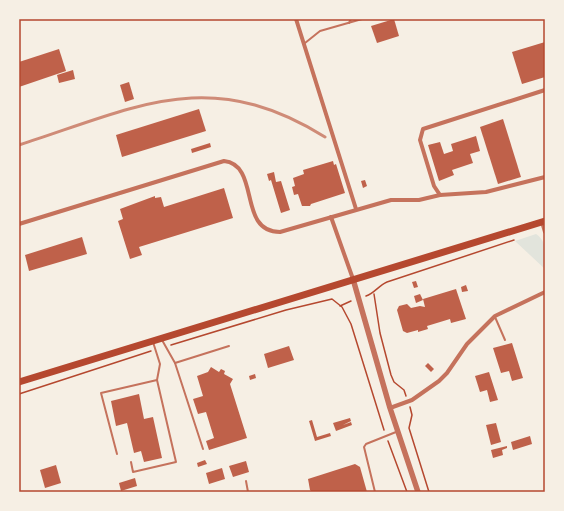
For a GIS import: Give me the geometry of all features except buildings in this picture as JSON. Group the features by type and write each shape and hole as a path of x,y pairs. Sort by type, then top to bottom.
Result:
{"main road":[{"path":"19,382 543,222"}],"street":[{"path":"296,19 356,209"},
{"path":"440,195 434,186 420,140 422,129 545,90"},
{"path":"19,224 224,161 236,164 242,171 256,218 264,228 280,232 391,200 419,200 440,195 486,192 545,176"},
{"path":"331,217 360,298 390,408 418,492"},
{"path":"543,222 545,232"},
{"path":"390,408 408,401 432,387 447,373 467,344 495,316 545,292"}],"lane":[{"path":"349,23 351,19"},
{"path":"304,43 320,31 362,19"},
{"path":"495,316 504,340"},
{"path":"161,339 175,363 203,448"},
{"path":"131,462 133,472 176,462 157,380 160,364 153,341"},
{"path":"175,363 229,346"},
{"path":"117,454 101,393 157,380"},
{"path":"375,492 364,447 366,444 398,432"},
{"path":"246,481 248,492"}],"path":[{"path":"340,306 374,294 381,285 387,282 512,241 518,237"},
{"path":"374,294 380,333 391,375 394,382 404,390 408,401 412,415 409,428 429,492"},
{"path":"166,347 332,299 340,306 351,324 386,436 407,492"},
{"path":"19,394 156,350"}],"shaded area":[{"path":"536,234 540,237 544,245 545,269 515,241"}],"railway":[{"path":"19,145 137,107 173,100 208,98 245,103 283,115 325,137"}]}
